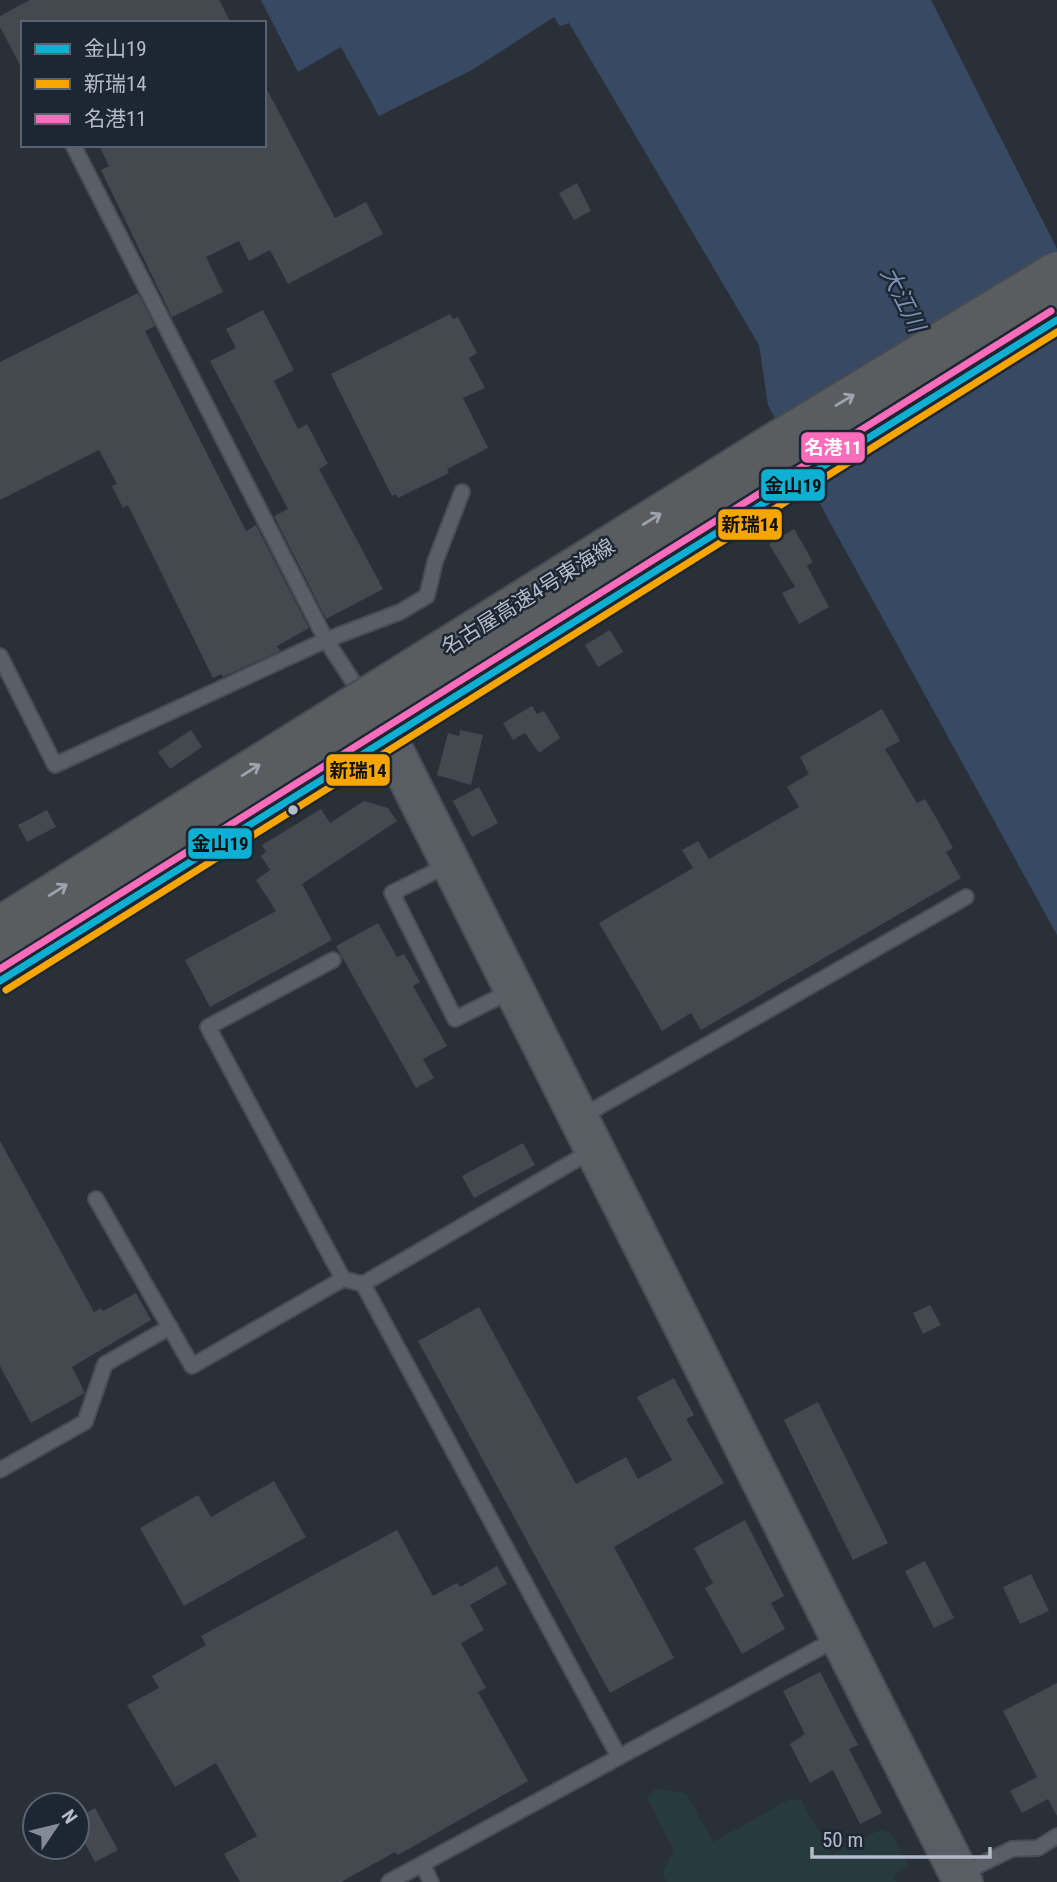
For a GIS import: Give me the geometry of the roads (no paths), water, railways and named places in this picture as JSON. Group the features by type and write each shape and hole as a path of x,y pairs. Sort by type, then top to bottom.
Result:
{"highway":[{"name":"名古屋高速4号東海線","path":"0,926 780,439 1057,271"},
{"name":"名古屋高速4号東海線","path":"0,962 1057,308"}],"street":[{"path":"387,737 961,1878"}],"lane":[{"path":"74,147 326,639 387,737"},
{"path":"0,656 55,765 326,639 400,612 427,596 435,562 462,492"},
{"path":"451,863 392,893 455,1019 514,989"},
{"path":"363,1284 587,1134 966,897"},
{"path":"333,960 208,1027 343,1279"},
{"path":"96,1199 192,1366 343,1279 363,1284 619,1757"},
{"path":"0,1469 85,1422 105,1364 170,1327"},
{"path":"389,1882 840,1637"},
{"path":"961,1878 1012,1849 1038,1848 1057,1836"},
{"path":"422,1864 431,1882"}],"water":[{"name":"大江川","path":"261,0 931,0 1057,249 1057,935 768,405 759,345 569,23 560,26 554,17 472,70 379,116 341,47 298,72"}]}
